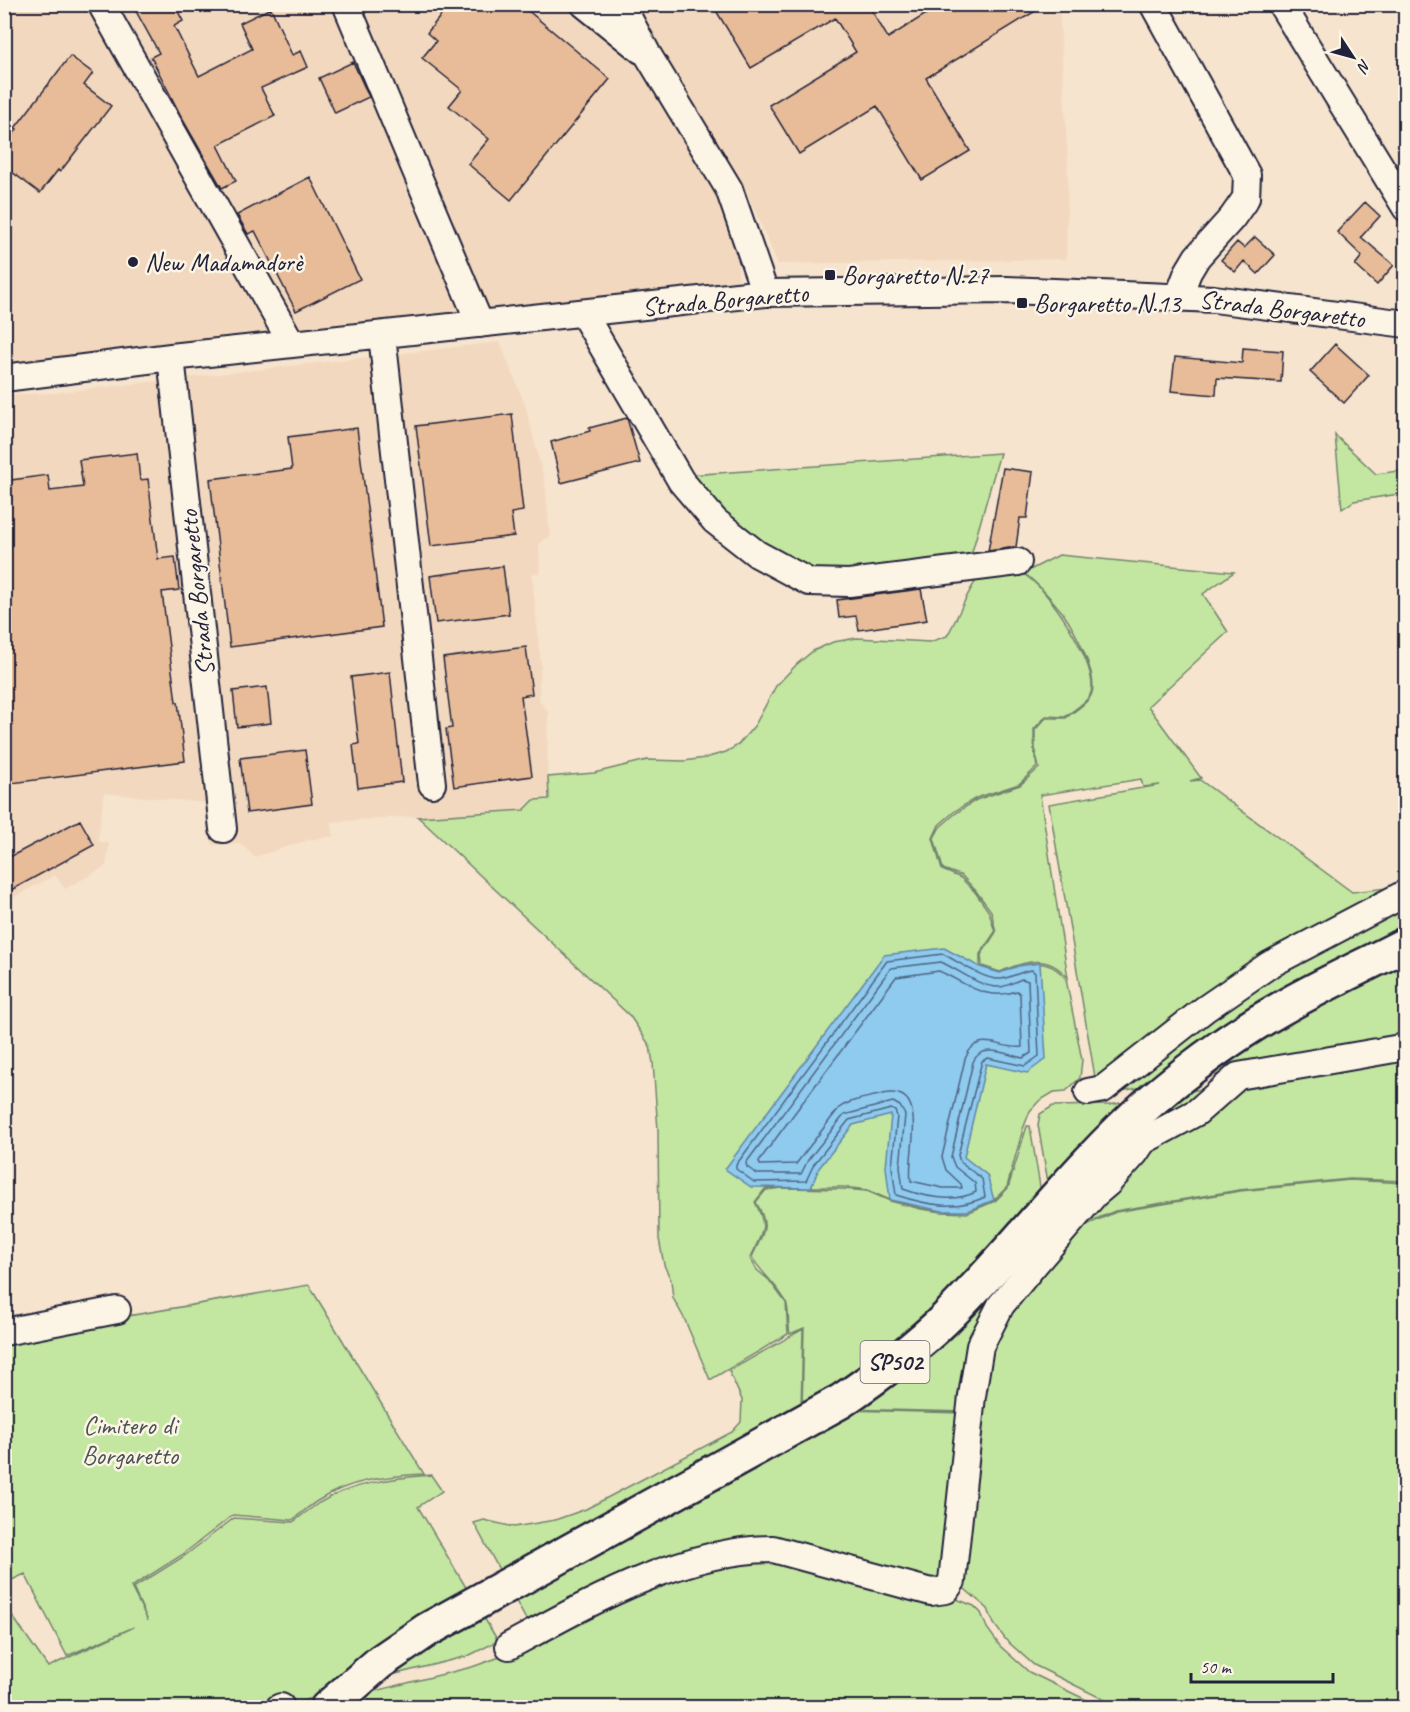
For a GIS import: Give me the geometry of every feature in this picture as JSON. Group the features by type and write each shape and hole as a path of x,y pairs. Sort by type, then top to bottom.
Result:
{"main road":[{"name":"SP502","path":"327,1707 380,1662 428,1630 842,1401 873,1379 944,1321 1079,1171 1173,1083 1219,1048 1281,1008 1406,944"}],"street":[{"path":"101,4 292,344"},
{"path":"346,4 480,324"},
{"path":"584,4 648,55"},
{"path":"621,4 648,55 729,189 765,293"},
{"path":"1153,4 1247,175 1246,198 1232,218 1197,256 1178,298"},
{"path":"1281,4 1406,208"},
{"name":"Strada Borgaretto","path":"4,378 171,357 765,293 1007,290 1214,299 1406,324"},
{"path":"583,313 681,481 715,521 758,554 809,582 849,583 1018,562"},
{"path":"382,335 432,784"},
{"name":"Strada Borgaretto","path":"171,357 223,829"},
{"path":"1088,1092 1103,1089 1205,1009 1269,965 1406,893"},
{"path":"509,1646 625,1586 700,1559 747,1549 773,1549 931,1592 946,1590 952,1581 972,1396 980,1346 1001,1305 1033,1266 1095,1194 1135,1153 1143,1141 1197,1112 1238,1076 1406,1047"},
{"path":"4,1332 117,1310"}],"shaded area":[{"path":"4,5 566,5 624,51 643,71 707,174 725,215 737,256 739,285 5,368"},
{"path":"633,5 1059,5 1068,164 1066,259 778,264 746,190"},
{"path":"500,342 525,405 545,482 550,538 544,539 539,545 540,573 532,574 541,666 539,700 548,712 547,798 533,799 522,809 331,822 334,836 308,840 255,857 240,843 212,845 207,803 104,793 98,841 109,844 106,866 65,889 55,875 5,902 4,395 54,393"}],"green space":[{"path":"1335,435 1376,474 1405,470 1405,493 1354,501 1342,509"},
{"path":"1000,453 970,559 843,575 802,569 758,549 689,475"},
{"path":"1059,555 1234,572 1203,594 1228,632 1148,706 1201,778 1190,781 1200,780 1352,892 1405,886 1405,1042 1098,1095 1049,804 1160,785 1143,787 1141,779 1040,795 1068,978 1060,970 1044,962 1027,962 1000,972 982,966 981,955 996,932 991,911 962,876 943,869 934,838 940,827 956,813 976,800 1020,785 1039,768 1035,750 1035,730 1046,718 1066,718 1090,697 1093,689 1089,667 1073,629 1062,612 1024,573"},
{"path":"986,568 1023,574 1045,594 1058,610 1081,648 1092,683 1090,695 1065,717 1046,716 1034,729 1037,767 1019,784 976,798 955,811 939,825 933,838 942,870 961,878 975,892 989,912 995,932 980,954 980,967 1000,973 1027,964 1044,964 1059,971 1066,979 1082,1060 1080,1078 1066,1091 1054,1092 1039,1101 1030,1111 1007,1187 994,1200 967,1211 921,1208 890,1200 867,1190 843,1187 765,1189 755,1202 763,1225 761,1236 750,1258 757,1270 769,1280 786,1303 788,1334 710,1380 684,1318 673,1298 671,1280 664,1265 659,1239 658,1130 650,1046 630,1016 418,817 524,810 534,800 549,799 548,777 594,773 647,760 684,761 726,752 738,745 755,725 776,686 813,651 833,642 857,638 930,642 947,636 969,592"},
{"path":"1405,1054 1405,1181 1350,1179 1239,1190 1115,1211 1084,1224 1053,1211 1038,1125 1040,1114 1053,1106 1109,1105"},
{"path":"1027,1126 1030,1126 1044,1211 967,1412 802,1408 804,1328 790,1334 788,1308 785,1300 752,1257 764,1230 761,1211 756,1202 766,1190 843,1189 867,1191 890,1201 921,1209 967,1213 995,1201 1008,1188"},
{"path":"1350,1180 1405,1183 1405,1707 1119,1707 1034,1665 1006,1640 994,1624 988,1609 958,1583 978,1397 995,1328 1084,1226 1116,1212 1240,1191"},
{"name":"Cimitero di Borgaretto","path":"309,1285 424,1474 383,1478 343,1488 319,1500 292,1520 233,1515 182,1555 131,1587 148,1621 133,1588 183,1557 234,1518 293,1522 319,1503 359,1486 431,1475 442,1491 418,1507 498,1641 468,1656 372,1680 283,1707 5,1707 4,1604 48,1667 134,1627 67,1656 25,1574 5,1583 5,1337"},
{"path":"803,1329 801,1409 965,1413 942,1585 774,1543 530,1627 474,1523 484,1520 514,1527 555,1520 586,1509 732,1432 741,1422 742,1400 729,1371"},
{"path":"748,1555 949,1596 974,1606 981,1613 987,1628 1000,1646 1029,1672 1101,1707 322,1708 375,1691 472,1667 511,1653 628,1591"}],"water":[{"path":"944,948 980,967 1000,973 1018,966 1040,963 1046,1059 1027,1073 986,1064 964,1157 987,1175 994,1200 967,1211 942,1211 890,1200 886,1167 891,1115 853,1125 819,1168 811,1188 751,1187 725,1169 884,955"}],"building":[{"path":"132,4 174,4 183,21 174,26 199,76 252,49 240,23 271,8 292,55 301,51 308,67 261,88 275,116 218,145 236,181 222,188 182,118 151,57 159,53"},
{"path":"450,4 520,4 610,79 511,200 468,164 489,139 449,106 462,90 422,58 436,41 427,33"},
{"path":"712,4 868,4 888,38 942,4 1047,4 926,78 970,151 922,180 877,106 799,154 769,105 856,52 835,18 751,68"},
{"path":"70,56 93,73 84,85 111,106 60,172 58,170 40,193 4,166 4,146"},
{"path":"353,62 369,97 335,113 319,78"},
{"path":"310,177 360,279 296,311 255,231 248,234 237,215"},
{"path":"1365,202 1380,216 1361,237 1394,265 1377,285 1355,265 1362,256 1337,232"},
{"path":"1255,237 1275,255 1258,274 1244,261 1235,272 1221,260 1237,242 1244,248"},
{"path":"1335,344 1369,375 1344,403 1310,372"},
{"path":"1243,348 1283,351 1281,382 1217,378 1216,395 1171,391 1175,357 1242,363"},
{"path":"512,414 523,511 511,513 514,536 431,546 416,426"},
{"path":"627,418 640,463 561,483 551,442 590,431 589,428"},
{"path":"357,428 382,627 230,647 210,479 292,469 288,437"},
{"path":"137,453 140,480 148,479 158,559 175,557 179,590 162,592 185,761 4,784 4,481 48,475 50,491 83,487 79,460"},
{"path":"1003,468 1033,472 1027,518 1020,518 1016,547 988,551"},
{"path":"503,566 509,614 436,623 430,576"},
{"path":"921,589 927,620 859,630 856,616 839,618 837,600"},
{"path":"526,647 532,694 521,696 532,776 454,787 446,729 452,728 443,658"},
{"path":"390,672 402,782 358,788 353,745 359,744 351,677"},
{"path":"267,687 271,723 237,727 233,691"},
{"path":"305,750 312,804 247,813 240,758"},
{"path":"80,820 94,845 4,894 4,860"}],"place":[{"name":"New Madamadorè","path":"133,262"},
{"name":"Borgaretto N.27","path":"830,275"},
{"name":"Borgaretto N.13","path":"1022,303"}]}
